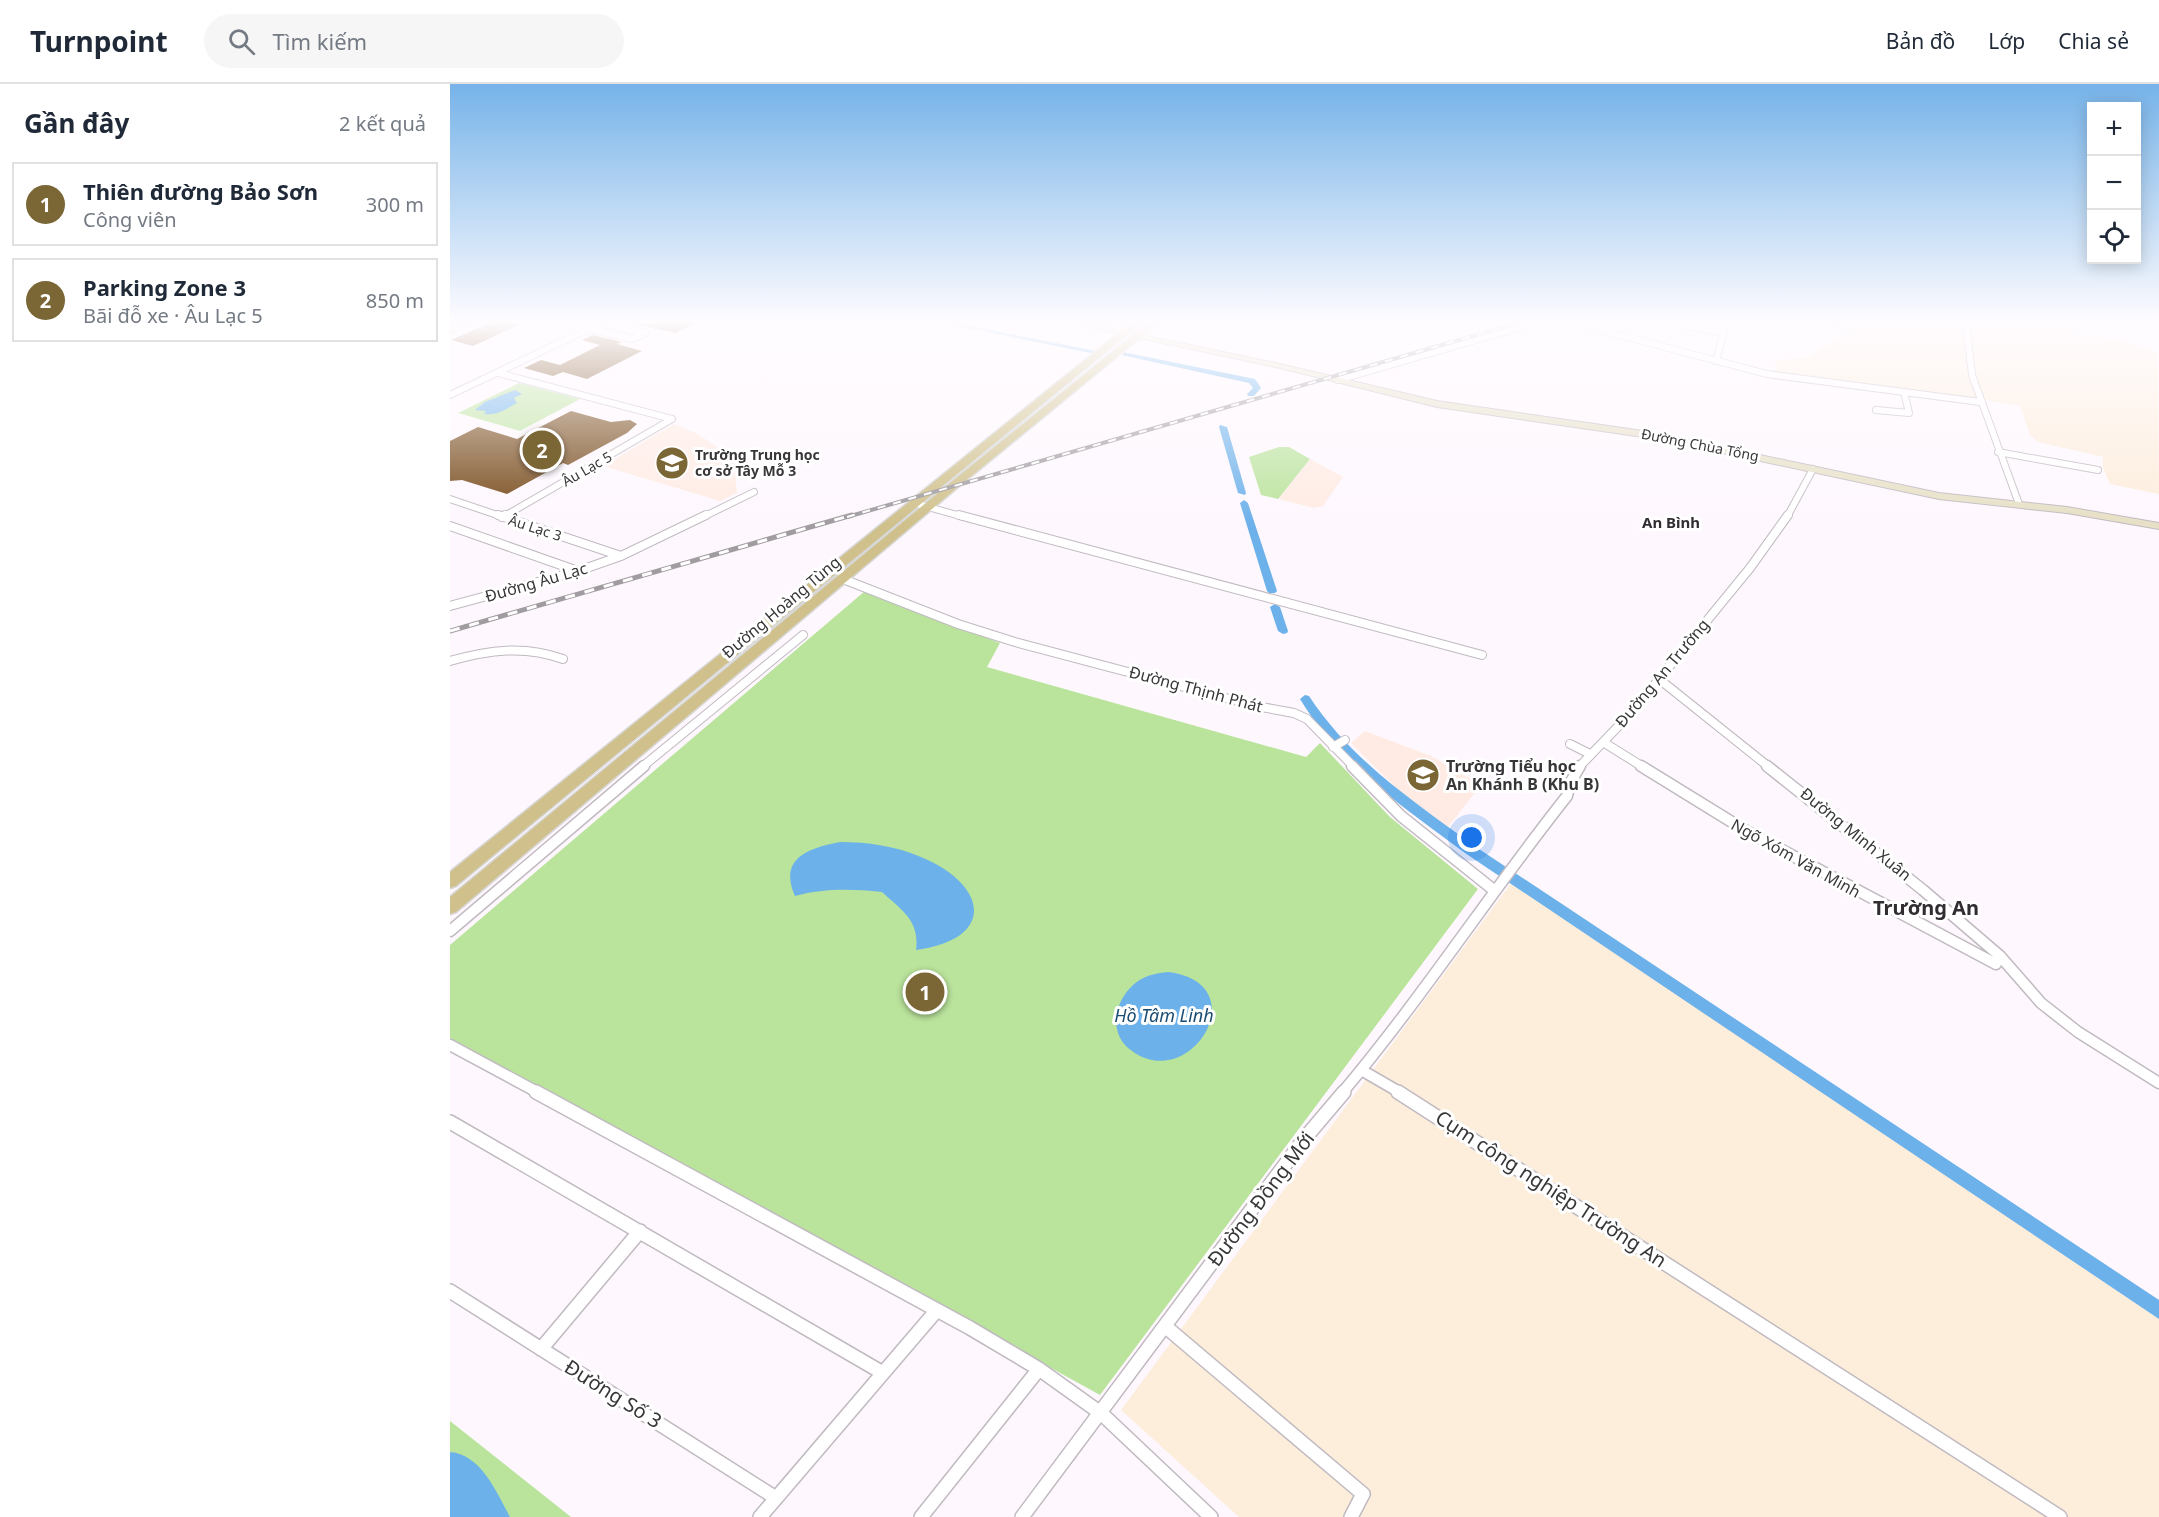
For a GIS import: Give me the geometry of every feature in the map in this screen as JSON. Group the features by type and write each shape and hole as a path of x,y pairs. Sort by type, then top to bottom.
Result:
{"main road":[{"name":"Đường Hoàng Tùng","path":"450,881 1053,390"},
{"name":"Đường Hoàng Tùng","path":"450,907 1072,390"},
{"name":"Đường Chùa Tổng","path":"1379,390 1437,404 1657,436 1939,496 2067,510 2159,526"},
{"path":"762,626 782,631"},
{"path":"603,756 623,763"}],"street":[{"name":"Âu Lạc 5","path":"502,517 672,419 562,390"},
{"path":"1888,390 1980,402"},
{"path":"1976,390 2019,504"},
{"path":"1876,410 1909,413 1904,392"},
{"path":"1998,452 2098,470"},
{"name":"Đường An Trường","path":"1501,882 1567,796 1568,783 1590,754 1659,679 1757,560 1805,487 1813,469"},
{"name":"Đường Âu Lạc","path":"450,606 578,571 621,556 754,492"},
{"name":"Âu Lạc 3","path":"450,499 621,556"},
{"path":"914,503 1482,655"},
{"name":"Âu Lạc 3","path":"450,526 578,571"},
{"name":"Đường Thịnh Phát","path":"843,579 958,624 1015,642 1256,706 1294,713 1307,719 1339,743 1401,816 1501,882"},
{"path":"450,931 615,790 803,635"},
{"path":"450,661 509,648 530,648 563,659"},
{"name":"Đường Minh Xuân","path":"1659,679 1923,890 2000,956 2041,1003 2078,1032 2159,1083"},
{"name":"Ngõ Xóm Văn Minh","path":"1603,742 1748,832 1996,964"},
{"path":"1570,744 1590,754"},
{"path":"598,784 615,790"},
{"name":"Đường Đồng Mới","path":"1022,1517 1102,1414 1305,1138 1363,1071 1501,882"},
{"path":"453,1050 937,1310 1039,1369 1102,1414 1211,1517"},
{"name":"Cụm công nghiệp Trường An","path":"1363,1071 1407,1097 2060,1517"},
{"path":"450,1122 883,1373"},
{"path":"541,1349 640,1231"},
{"name":"Đường Số 3","path":"450,1291 776,1498"},
{"path":"760,1517 937,1310"},
{"path":"1166,1327 1363,1494 1351,1517"},
{"path":"921,1517 1039,1369"}],"shaded area":[{"path":"1860,390 2158,390 2159,494 2110,484 2103,468 2103,457 2038,442 2030,435 2020,406 1980,399 1979,404"},
{"name":"Trường Trung học cơ sở Tây Mỗ 3","path":"674,424 698,434 734,459 737,493 720,501 603,466"},
{"path":"1310,459 1343,477 1323,506 1314,508 1278,499"},
{"name":"Trường Tiểu học An Khánh B (Khu B)","path":"1365,731 1431,756 1481,785 1448,827 1399,791 1351,743"},
{"path":"1512,882 2159,1319 2159,1517 1239,1517 1121,1410"}],"green space":[{"path":"505,390 545,390 580,399 520,431 458,413"},
{"path":"1279,447 1289,447 1310,459 1278,499 1261,495 1249,457"},
{"path":"865,591 1000,643 987,667 1306,757 1320,743 1390,817 1478,889 1100,1395 450,1038 450,945"},
{"path":"450,1421 571,1517 450,1517"}],"water":[{"path":"515,390 522,394 514,398 517,403 505,410 484,414 486,411 475,410 485,402"},
{"path":"840,842 892,847 943,868 960,881 970,895 974,910 971,923 961,935 942,944 916,950 915,931 908,917 882,892 838,890 795,896 790,872 794,864 808,852"},
{"name":"Hồ Tâm Linh","path":"1168,972 1195,980 1209,995 1212,1013 1206,1032 1193,1048 1175,1058 1154,1060 1132,1051 1124,1043 1116,1025 1117,1015 1124,996 1138,981 1145,977"},
{"path":"450,1452 461,1454 479,1467 487,1476 510,1517 450,1517"}],"building":[{"path":"571,411 611,422 630,420 637,424 627,433 568,465 563,463 507,494 462,480 450,481 450,441 478,427 517,439"}],"waterway":[{"path":"1251,394 1255,390"},
{"path":"1223,427 1242,493"},
{"path":"1244,503 1272,591"},
{"path":"1275,607 1283,631"},
{"path":"1305,699 1320,722 1358,763 1402,800 1469,849 2159,1310"}],"railway":[{"path":"847,517 1287,390"},
{"path":"450,631 852,515"}],"place":[{"name":"Parking Zone 3","path":"542,450"},
{"name":"Trường Trung học cơ sở Tây Mỗ 3","path":"672,463"},
{"name":"Trường Tiểu học An Khánh B (Khu B)","path":"1423,775"},
{"name":"Thiên đường Bảo Sơn","path":"925,992"}],"district":[{"name":"An Bình","path":"1671,523"},
{"name":"Trường An","path":"1926,908"}]}
